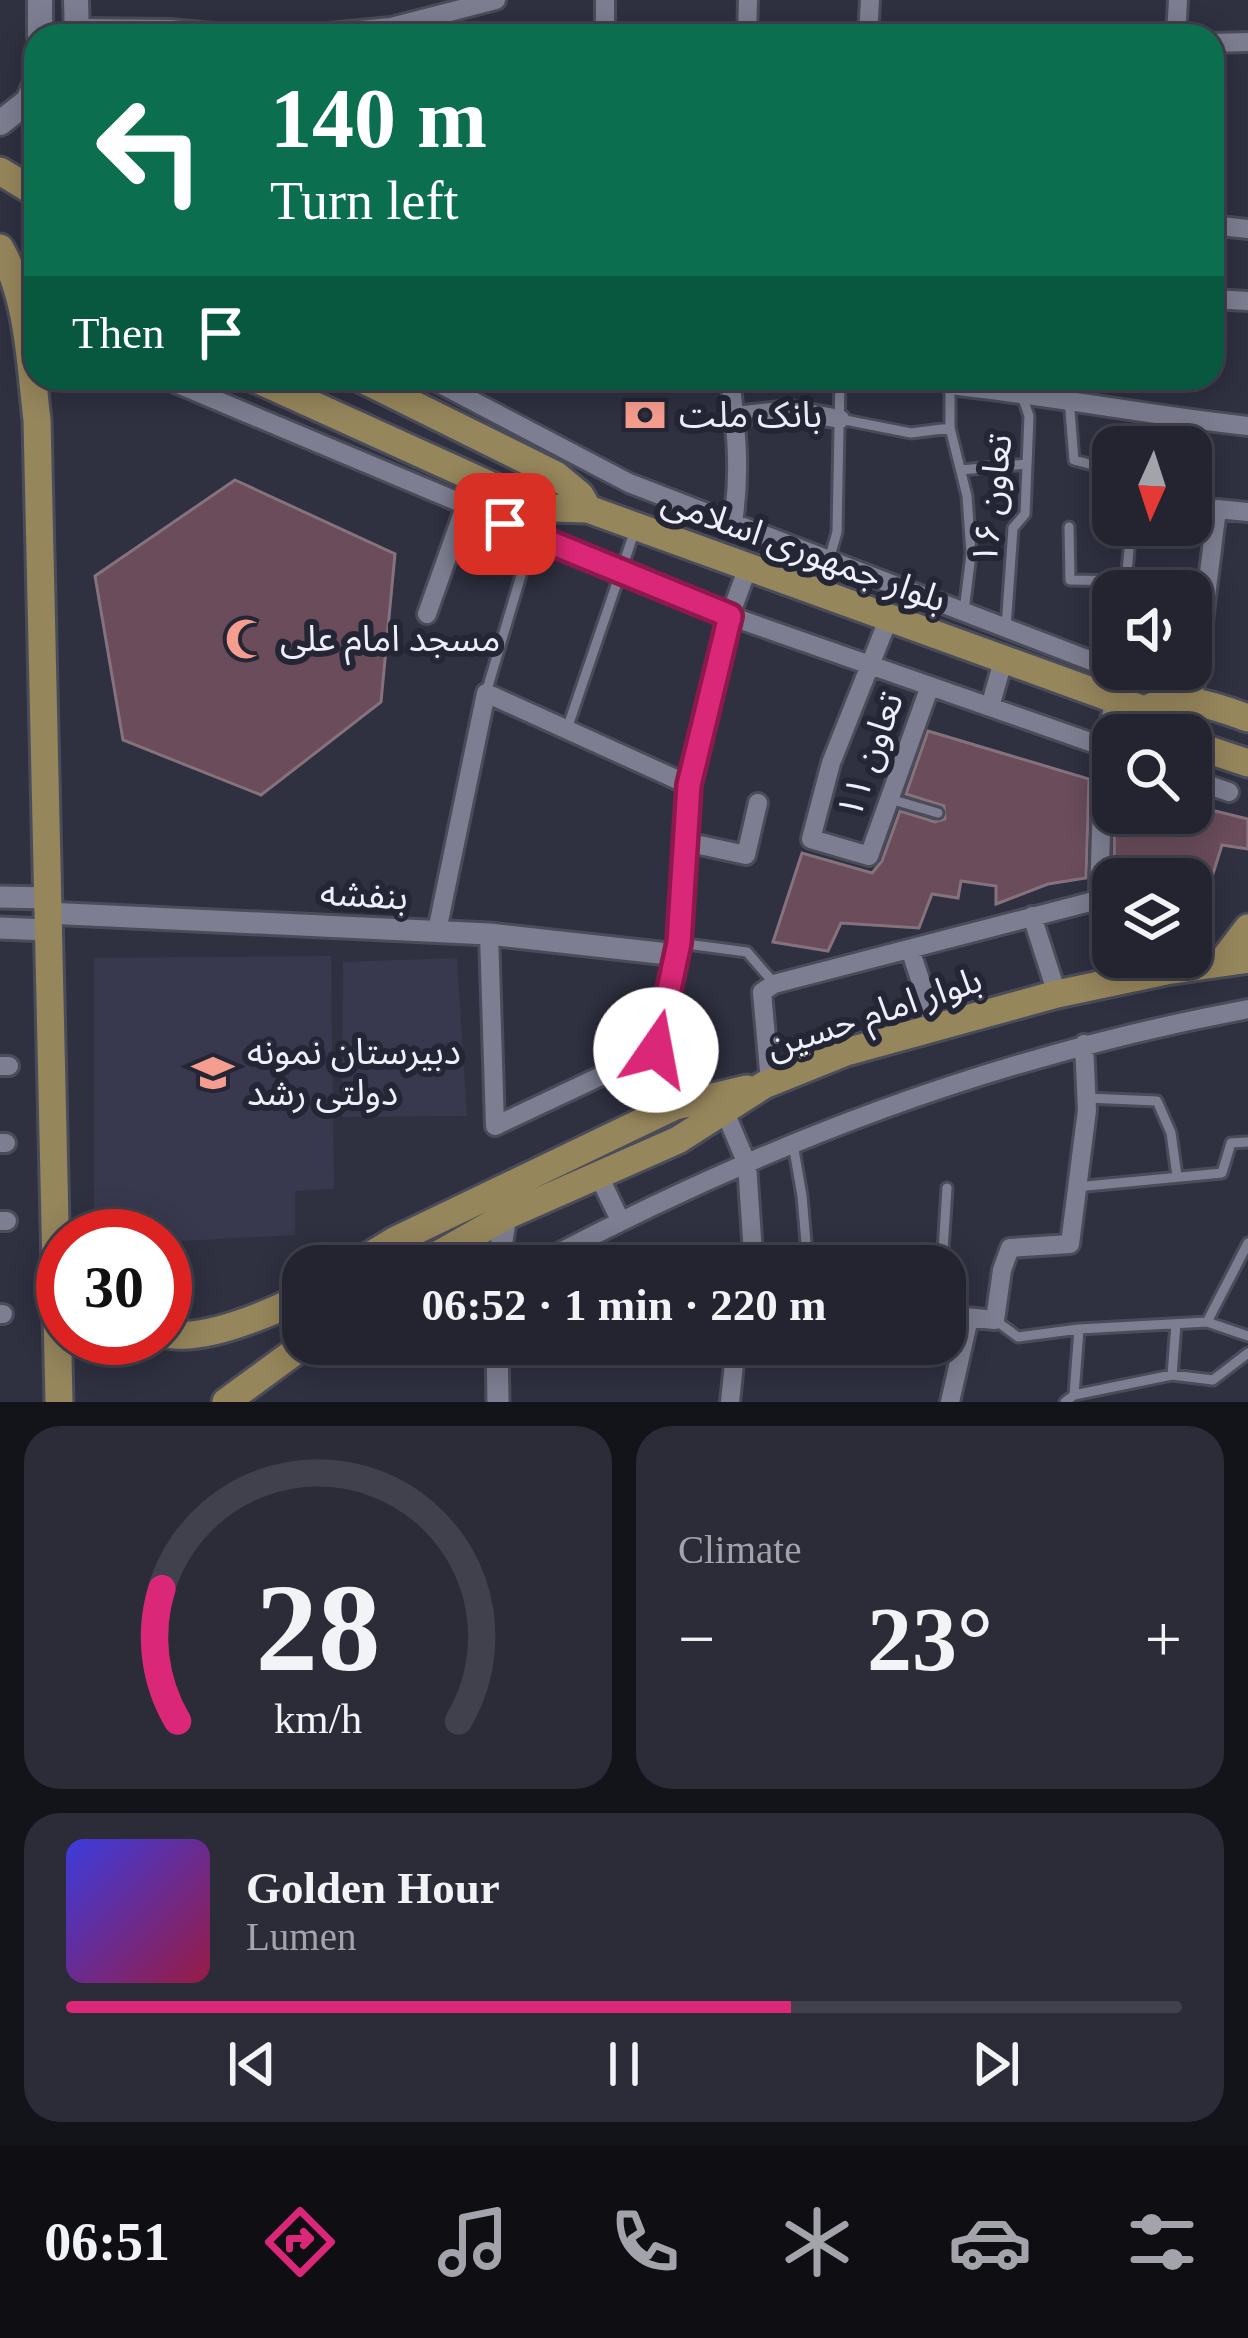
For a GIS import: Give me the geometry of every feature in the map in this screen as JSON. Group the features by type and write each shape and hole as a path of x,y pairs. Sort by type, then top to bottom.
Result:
{"main road":[{"path":"0,123 24,104"},
{"path":"0,248 11,267 24,325"},
{"path":"33,390 59,1402"},
{"path":"37,420 50,390"},
{"path":"277,390 511,510 587,509"},
{"name":"بلوار جمهوری اسلامی","path":"384,390 556,475 580,495 587,509 1144,710"},
{"path":"1148,714 1144,710 1160,702 1193,700 1247,717"},
{"path":"1212,751 1248,763"},
{"path":"1235,961 1248,928"},
{"name":"بلوار امام حسین","path":"455,1245 506,1216 678,1140 767,1084 846,1052 1099,978"},
{"path":"386,1245 675,1106 767,1084"},
{"path":"192,1333 228,1327 282,1305"},
{"path":"226,1402 282,1360"}],"street":[{"path":"436,24 496,0"},
{"path":"192,390 465,507 511,510 533,535 730,616 1092,742"},
{"path":"459,390 629,482 1193,700 1217,509 1248,512"},
{"path":"732,390 740,482 733,522"},
{"path":"1038,390 1156,416 1248,426"},
{"path":"1069,390 1069,399"},
{"path":"735,416 790,410 840,419"},
{"path":"427,614 465,507"},
{"path":"675,1106 656,1050 678,949 689,785 730,616 748,568"},
{"path":"872,666 888,620"},
{"path":"990,707 1004,661"},
{"name":"تعاون ۱۱","path":"872,666 831,763 811,839 869,856 930,686"},
{"path":"437,931 486,693 689,785"},
{"path":"1113,714 1115,700"},
{"path":"1212,786 1229,792"},
{"path":"686,842 746,855 758,803"},
{"path":"0,897 47,914"},
{"path":"767,1084 762,992 774,984 1092,902"},
{"path":"0,928 47,914"},
{"name":"بنفشه","path":"47,914 437,931 678,949"},
{"path":"1032,916 1057,994"},
{"path":"489,934 495,1126 656,1050"},
{"path":"910,949 936,1028"},
{"path":"573,1245 793,1144 956,1081 1084,1044 1248,1009"},
{"path":"966,1318 995,1320 1010,1248 1070,1244 1086,1098 1084,1044"},
{"path":"725,1112 747,1164 752,1245"},
{"path":"598,1174 620,1220"},
{"path":"501,1245 506,1216"},
{"path":"950,1402 969,1318"},
{"path":"497,1365 498,1402"},
{"path":"730,1402 733,1365"}],"lane":[{"path":"433,414 438,390"},
{"path":"829,560 837,532 840,390"},
{"path":"950,390 950,428 968,496 971,554 964,612"},
{"name":"تعاون ۱۶","path":"1006,628 1013,528 1025,514 1028,416 1022,390"},
{"path":"1069,399 1074,460 1092,465"},
{"path":"840,419 911,433 950,428"},
{"path":"1191,426 1194,420"},
{"path":"961,470 1027,464"},
{"path":"566,729 636,527"},
{"path":"1069,527 1070,580 1126,580 1129,546"},
{"path":"486,693 533,535"},
{"path":"890,799 938,813"},
{"path":"678,949 747,952 774,984"},
{"path":"1086,1098 1156,1100 1171,1133 1177,1176"},
{"path":"1076,1186 1222,1173 1231,1143 1248,1142"},
{"path":"793,1144 805,1245"},
{"path":"943,1245 947,1188"},
{"path":"1207,1322 1248,1243"},
{"path":"995,1320 1018,1336 1207,1322 1248,1336"},
{"path":"1172,1375 1176,1324"},
{"path":"1079,1329 1069,1398 1172,1375 1213,1380 1248,1353"}],"shaded area":[{"name":"دبیرستان نمونه دولتی رشد","path":"331,956 334,1189 295,1191 295,1235 192,1241 192,1209 94,1209 94,958"},
{"path":"457,958 467,1116 342,1117 343,962"}],"building":[{"name":"مسجد امام علی","path":"235,480 395,554 381,702 261,795 123,740 95,576"},
{"path":"928,731 1089,779 1086,878 1048,884 996,904 996,886 961,881 958,898 932,894 919,928 841,923 828,951 773,942 802,853 872,873 882,861 900,811 935,822 945,819 944,806 906,794"},
{"path":"1212,810 1248,819 1248,849 1222,845 1212,877 1212,858 1114,858 1115,834 1212,834"}],"place":[{"name":"بانک ملت","path":"645,415"},
{"name":"مسجد امام علی","path":"246,639"},
{"name":"دبیرستان نمونه دولتی رشد","path":"213,1073"}],"route":[{"path":"505,524 730,616 689,785 679,943 656,1050"}]}
